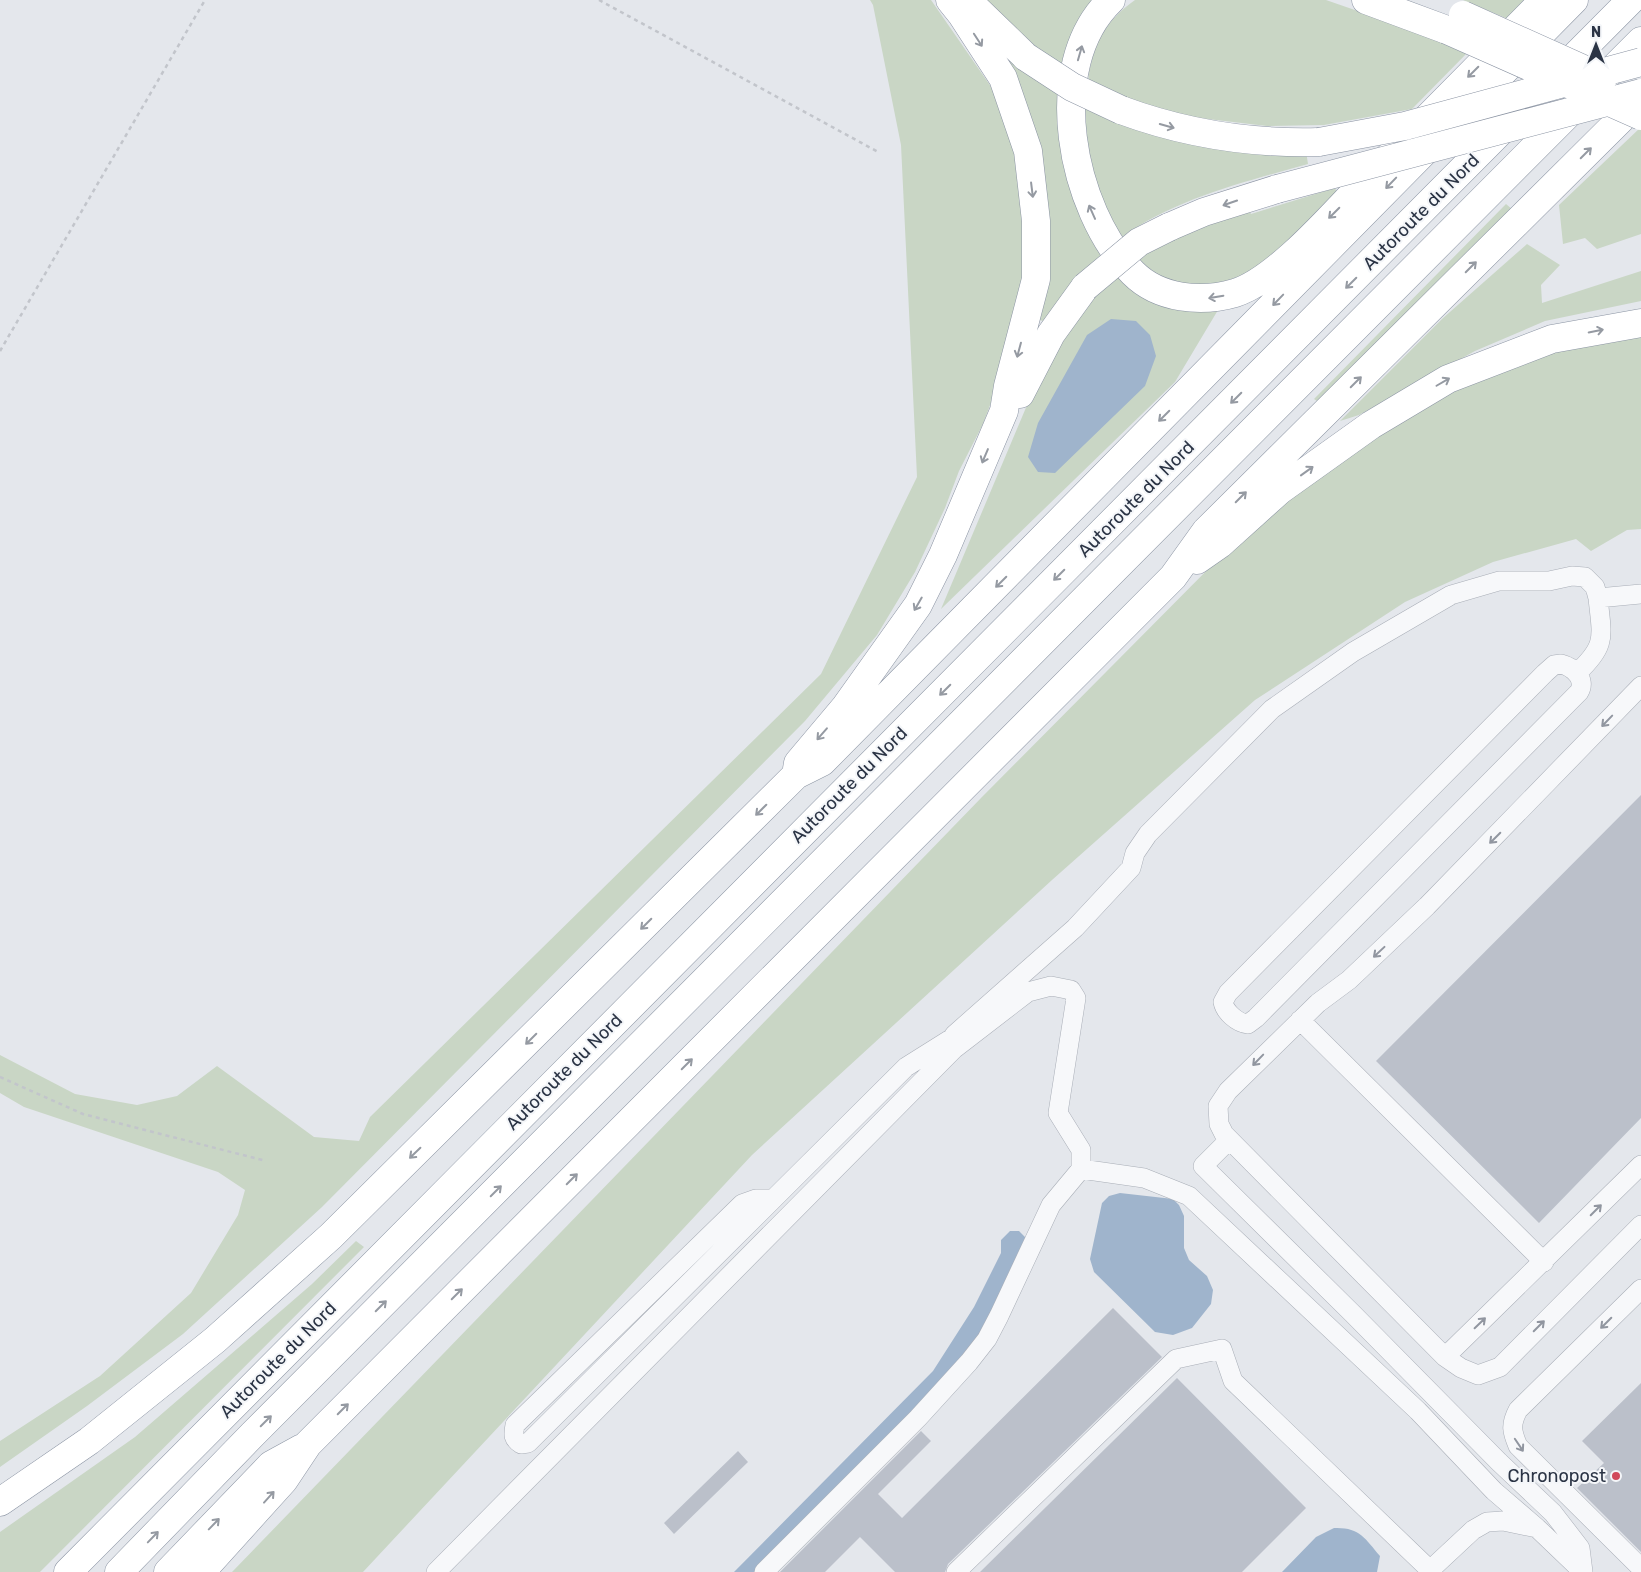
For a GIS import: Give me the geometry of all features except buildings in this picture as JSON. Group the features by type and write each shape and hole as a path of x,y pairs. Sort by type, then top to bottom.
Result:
{"highway":[{"path":"796,775 798,763 846,706 918,605 943,555 1004,411 1008,386 1036,280 1036,221 1028,151 1003,78 950,0"},
{"path":"967,0 1026,57 1072,87 1120,110 1177,129 1218,138 1252,142 1319,142 1405,126 1641,62"},
{"path":"1111,0 1083,41 1076,67 1072,133 1082,183 1092,214 1108,240 1133,273 1150,285 1191,299 1212,298 1234,293 1255,285 1275,270 1328,219 1544,0"},
{"path":"1366,0 1455,23 1641,94"},
{"path":"1419,0 1455,23 1641,116"},
{"path":"0,1502 89,1441 215,1340 331,1236 796,775 822,762 1574,0"},
{"name":"Autoroute du Nord","path":"68,1572 1632,0"},
{"name":"Autoroute du Nord","path":"119,1572 260,1427 1641,40"},
{"path":"1004,411 1021,393 1051,334 1085,288 1138,242 1204,212 1277,189 1641,94"},
{"path":"202,1572 284,1480 308,1444 1173,576 1206,531 1641,99"},
{"path":"1173,576 1220,544 1280,490 1371,425 1448,379 1552,339 1641,323"},
{"path":"168,1572 271,1465 308,1444"}],"lane":[{"path":"436,1572 952,1045 1075,928 1131,868 1136,853 1148,834 1272,709 1353,652 1450,595 1499,581 1549,581 1572,576 1585,577 1595,587 1602,632 1599,648 1592,658 1576,673"},
{"path":"1598,598 1641,594"},
{"path":"1561,664 1576,673 1582,684 1579,692 1256,1018 1248,1024 1242,1023 1227,1010 1223,1002 1228,993 1545,673 1554,665 1561,664"},
{"path":"1641,686 1427,906 1349,980 1318,1003 1260,1057 1228,1091 1218,1106 1219,1124 1229,1140 1445,1357 1461,1368 1478,1375 1500,1367 1641,1224"},
{"path":"764,1572 918,1418 969,1362 987,1339 1000,1316 1051,1205 1081,1169 1081,1150 1058,1113 1076,998 1071,990 1051,986 1028,992 952,1045 906,1067 528,1443 521,1444 516,1441 513,1435 515,1426 742,1204 756,1199 773,1199"},
{"path":"1300,1020 1544,1262"},
{"path":"1229,1140 1203,1166 1499,1462 1553,1513 1580,1548 1582,1572"},
{"path":"1445,1357 1641,1165"},
{"path":"1081,1169 1144,1178 1189,1196 1418,1411 1494,1491 1537,1528 1582,1572"},
{"path":"1641,1289 1518,1410 1512,1422 1512,1431 1518,1446 1641,1568"},
{"path":"956,1572 1176,1359 1222,1349 1233,1381 1429,1571 1473,1530 1487,1522 1502,1521 1537,1528"}],"path":[{"path":"0,351 205,0"},
{"path":"600,0 880,153"},
{"path":"0,1077 83,1114 266,1161"}],"green space":[{"path":"870,0 931,0 994,91 1023,177 1025,282 1011,349 983,424 959,471 945,508 915,572 877,635 805,721 322,1207 183,1334 87,1406 0,1467 0,1441 100,1376 191,1293 238,1215 245,1190 218,1172 24,1107 0,1093 0,1055 75,1094 137,1105 177,1096 217,1066 314,1137 359,1141 370,1117 821,674 917,477 901,145 873,5"},
{"path":"977,0 1098,0 1066,70 1033,50"},
{"path":"1135,0 1326,0 1470,50 1412,109 1324,125 1267,126 1157,113 1090,83 1089,78 1094,54 1101,36 1112,20"},
{"path":"1463,0 1527,0 1508,19"},
{"path":"991,38 1064,94 1104,254 1081,273 1043,321 1036,319 1042,281"},
{"path":"1085,105 1306,151 1308,164 1236,185 1188,202 1143,223 1122,237 1105,205 1094,174 1087,141"},
{"path":"1641,127 1641,234 1597,249 1585,238 1563,244 1559,205"},
{"path":"1335,188 1337,193 1281,249 1261,264 1239,276 1216,283 1190,284 1162,277 1136,260 1146,250 1247,207 1251,214"},
{"path":"1506,204 1513,210 1320,403 1314,399"},
{"path":"1527,244 1560,265 1541,285 1542,303 1641,271 1641,301 1545,321 1475,351 1359,415 1340,421 1442,319"},
{"path":"1121,272 1221,305 1175,382 941,609 1044,365 1091,297"},
{"path":"1641,325 1641,529 1627,530 1591,551 1576,539 1493,562 1405,602 1255,700 1052,880 752,1155 363,1572 232,1572 981,798 1227,550 1309,476 1410,413 1467,384 1579,341"},
{"path":"356,1241 364,1247 40,1572 0,1572 0,1532 135,1437 312,1284"}],"water":[{"path":"1111,319 1136,321 1150,335 1156,356 1145,386 1055,473 1038,472 1028,457 1038,423 1087,335"},
{"path":"1120,1193 1173,1199 1179,1205 1184,1216 1184,1248 1189,1260 1207,1276 1213,1290 1211,1304 1192,1328 1173,1335 1155,1332 1094,1272 1090,1259 1102,1203 1109,1196"},
{"path":"1010,1231 1019,1231 1029,1241 996,1310 958,1367 754,1572 734,1572 933,1371 974,1307 1001,1253 1001,1240"},
{"path":"1334,1528 1350,1529 1365,1539 1380,1556 1377,1572 1282,1572 1316,1537"}],"place":[{"name":"Chronopost","path":"1616,1476"}]}
